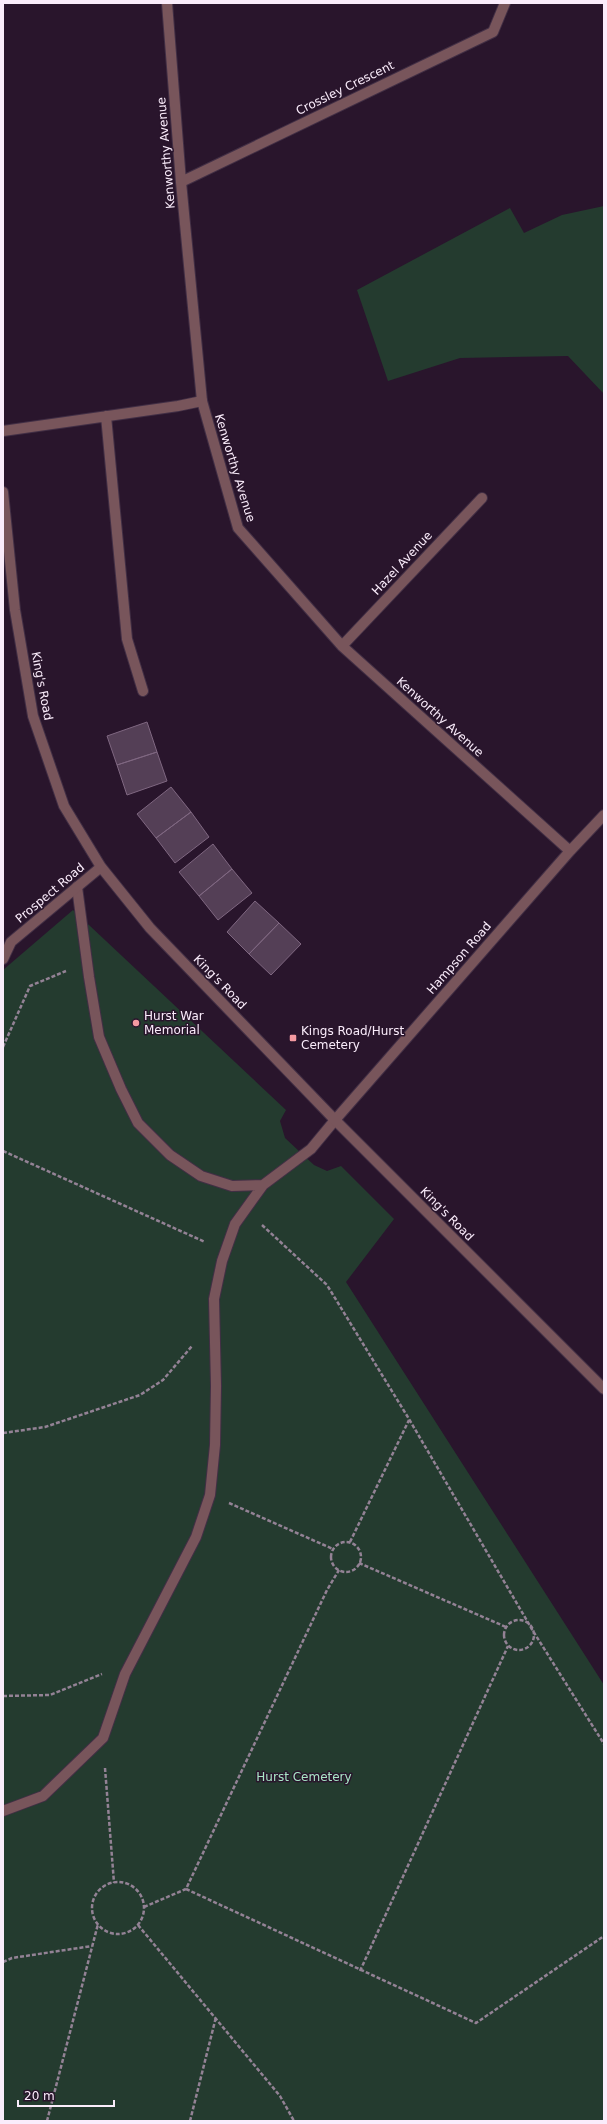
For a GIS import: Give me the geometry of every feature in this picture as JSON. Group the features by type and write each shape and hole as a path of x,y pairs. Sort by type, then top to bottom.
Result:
{"street":[{"name":"Kenworthy Avenue","path":"168,3 181,182 202,401 238,528 342,646 570,851"},
{"name":"Crossley Crescent","path":"181,182 493,32 505,3"},
{"path":"3,430 178,406 202,401"},
{"path":"106,416 127,639 143,691"},
{"name":"King's Road","path":"3,492 15,610 33,716 64,806 101,867 150,928 335,1120 604,1389"},
{"name":"Hazel Avenue","path":"342,646 482,498"},
{"name":"Hampson Road","path":"103,1738 125,1674 196,1537 210,1495 215,1445 216,1386 214,1299 226,1251 235,1224 263,1185 311,1149 570,851 604,815"},
{"name":"Prospect Road","path":"3,959 11,942 101,867"},
{"path":"77,887 99,1037 121,1089 138,1123 170,1155 201,1176 232,1186 263,1185"},
{"path":"3,1810 43,1796 103,1738"}],"path":[{"path":"3,1047 30,986 87,963"},
{"path":"3,1151 226,1251"},
{"path":"245,1209 326,1285 409,1419 533,1631 604,1744"},
{"path":"3,1433 45,1426 140,1395 163,1380 215,1320"},
{"path":"350,1542 409,1419"},
{"path":"210,1495 333,1549"},
{"path":"350,1542 358,1549 360,1553 359,1563 353,1570 348,1572 339,1570 332,1563 331,1553 333,1549 341,1543 350,1542"},
{"path":"359,1563 506,1627"},
{"path":"144,1907 186,1890 327,1590 339,1570"},
{"path":"530,1625 519,1620 514,1621 506,1627 504,1636 508,1646 517,1650 526,1648 532,1641 533,1631"},
{"path":"360,1971 508,1646"},
{"path":"3,1696 50,1695 112,1670 125,1674"},
{"path":"103,1738 114,1883"},
{"path":"114,1883 131,1885 138,1890 144,1907 144,1915 138,1925 126,1933 117,1934 109,1932 98,1924 93,1914 95,1898 99,1890 114,1883"},
{"path":"186,1890 476,2023 604,1936"},
{"path":"47,2121 98,1924"},
{"path":"138,1925 216,2017 280,2096 294,2121"},
{"path":"3,1962 12,1958 92,1946"},
{"path":"190,2121 216,2017"}],"green space":[{"path":"604,206 604,394 568,356 460,358 388,381 357,290 510,208 524,233 562,215"},
{"name":"Hurst Cemetery","path":"73,910 286,1110 280,1121 285,1138 314,1165 327,1171 341,1166 394,1219 346,1282 604,1685 604,2121 3,2121 3,970"}],"building":[{"path":"147,722 157,752 117,765 107,736"},
{"path":"157,752 167,781 127,795 117,765"},
{"path":"171,787 191,812 156,838 137,814"},
{"path":"191,812 209,837 175,863 156,838"},
{"path":"213,844 232,869 199,896 179,872"},
{"path":"232,869 252,893 218,920 199,896"},
{"path":"255,901 279,923 249,954 227,932"},
{"path":"279,923 301,944 271,975 249,954"}],"place":[{"name":"Hurst War Memorial","path":"136,1023"},
{"name":"Kings Road/Hurst Cemetery","path":"293,1038"}]}
